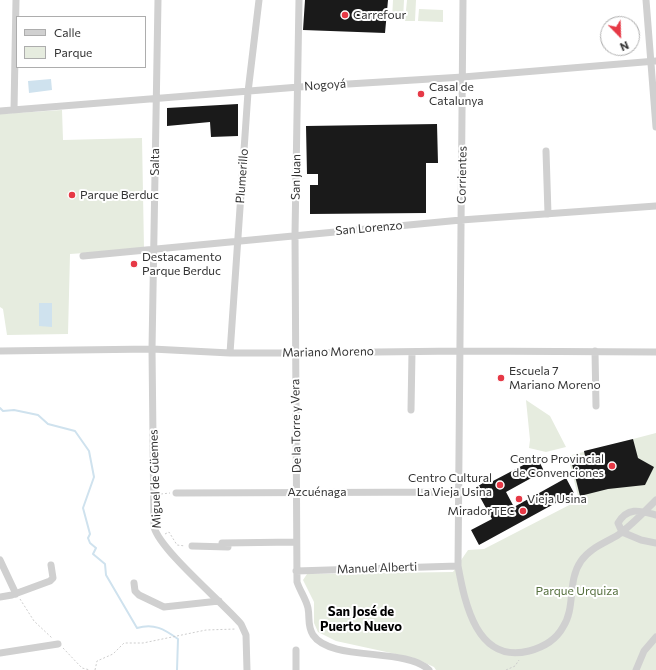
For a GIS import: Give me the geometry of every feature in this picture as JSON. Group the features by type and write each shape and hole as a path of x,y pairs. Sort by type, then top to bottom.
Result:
{"street":[{"path":"14,110 16,0"},
{"name":"Salta","path":"152,349 158,0"},
{"name":"Plumerillo","path":"230,353 248,92 259,0"},
{"name":"San Juan","path":"295,353 295,234 299,0"},
{"name":"Corrientes","path":"464,0 459,351 458,566 464,598 475,627 487,641 503,651 524,652 542,647 552,641 559,634 568,617 572,580 581,559 590,551 622,532 656,500"},
{"path":"646,0 654,62 656,126"},
{"name":"Nogoyá","path":"0,111 298,87 463,77 654,62"},
{"path":"546,151 548,214"},
{"name":"San Lorenzo","path":"83,256 154,250 295,234 656,206"},
{"name":"Mariano Moreno","path":"0,351 152,349 230,353 459,351 656,352"},
{"name":"Miguel de Güemes","path":"152,349 154,526 158,537 245,629"},
{"path":"594,351 596,406"},
{"path":"411,410 412,352"},
{"name":"De la Torre y Vera","path":"295,353 297,492 296,571 299,587 308,608 308,623 312,633 319,641 336,648 409,660 425,666 430,670"},
{"name":"Azcuénaga","path":"176,493 458,492"},
{"path":"645,511 656,515"},
{"path":"622,532 641,540 656,543"},
{"path":"222,543 296,542"},
{"path":"192,546 232,547 245,543"},
{"path":"0,560 16,594"},
{"path":"0,597 16,594 50,581 53,578 51,565"},
{"name":"Manuel Alberti","path":"296,571 458,566"},
{"path":"134,583 134,587 139,594 164,607 219,601"},
{"path":"245,629 247,641 247,670"},
{"path":"636,670 644,651 656,637"},
{"path":"0,653 58,644"},
{"path":"296,650 296,670"}],"path":[{"path":"154,494 176,493"},
{"path":"158,537 169,532 177,545 192,546"},
{"path":"16,594 34,621 72,656 82,668 90,670"},
{"path":"95,670 97,661 113,654 124,643 143,643 156,639 206,630 245,629"},
{"path":"506,670 514,666 524,652"}],"green space":[{"path":"393,0 404,0 403,20 392,20"},
{"path":"407,0 416,0 415,21 405,21"},
{"path":"419,9 443,10 443,22 418,21"},
{"name":"Parque Berduc","path":"62,110 63,140 142,138 144,249 70,254 68,334 7,335 3,309 0,307 0,114"},
{"path":"526,400 550,416 566,447 546,452 529,448 530,440"},
{"name":"Parque Urquiza","path":"656,433 656,670 436,670 434,667 414,658 336,641 318,632 314,623 314,602 303,580 307,574 453,572 468,550 484,549 579,500 568,456"}],"water":[{"path":"51,79 52,90 29,93 28,81"},
{"path":"39,303 52,303 52,327 39,326"}],"building":[{"name":"Carrefour","path":"305,0 388,0 385,33 303,30"},
{"path":"238,104 238,136 211,137 210,122 167,126 167,108"},
{"path":"437,124 438,163 426,163 426,213 310,214 310,185 318,185 318,174 307,174 306,126"},
{"name":"Centro Provincial de Convenciones","path":"633,439 638,458 654,467 645,485 608,489 580,496 572,464 586,461 584,451"},
{"path":"531,461 533,465 539,461 544,471 506,492 514,507 566,478 574,493 479,545 471,530 492,519 475,488 491,478 493,481"}],"waterway":[{"path":"0,408 3,411 14,410 38,415 48,424 75,431 89,451 94,477 83,508 90,534 88,538 90,543 96,548 93,554 105,564 106,575 137,628 149,626 159,628 178,639 177,670"}],"place":[{"name":"Carrefour","path":"345,15"},
{"name":"Casal de Catalunya","path":"421,94"},
{"name":"Parque Berduc","path":"72,195"},
{"name":"Destacamento Parque Berduc","path":"134,264"},
{"name":"Escuela 7 Mariano Moreno","path":"501,378"},
{"name":"Centro Provincial de Convenciones","path":"612,466"},
{"name":"Centro Cultural La Vieja Usina","path":"500,485"},
{"name":"Vieja Usina","path":"519,499"},
{"name":"MiradorTEC","path":"523,511"}],"district":[{"name":"San José de Puerto Nuevo","path":"361,620"}]}
